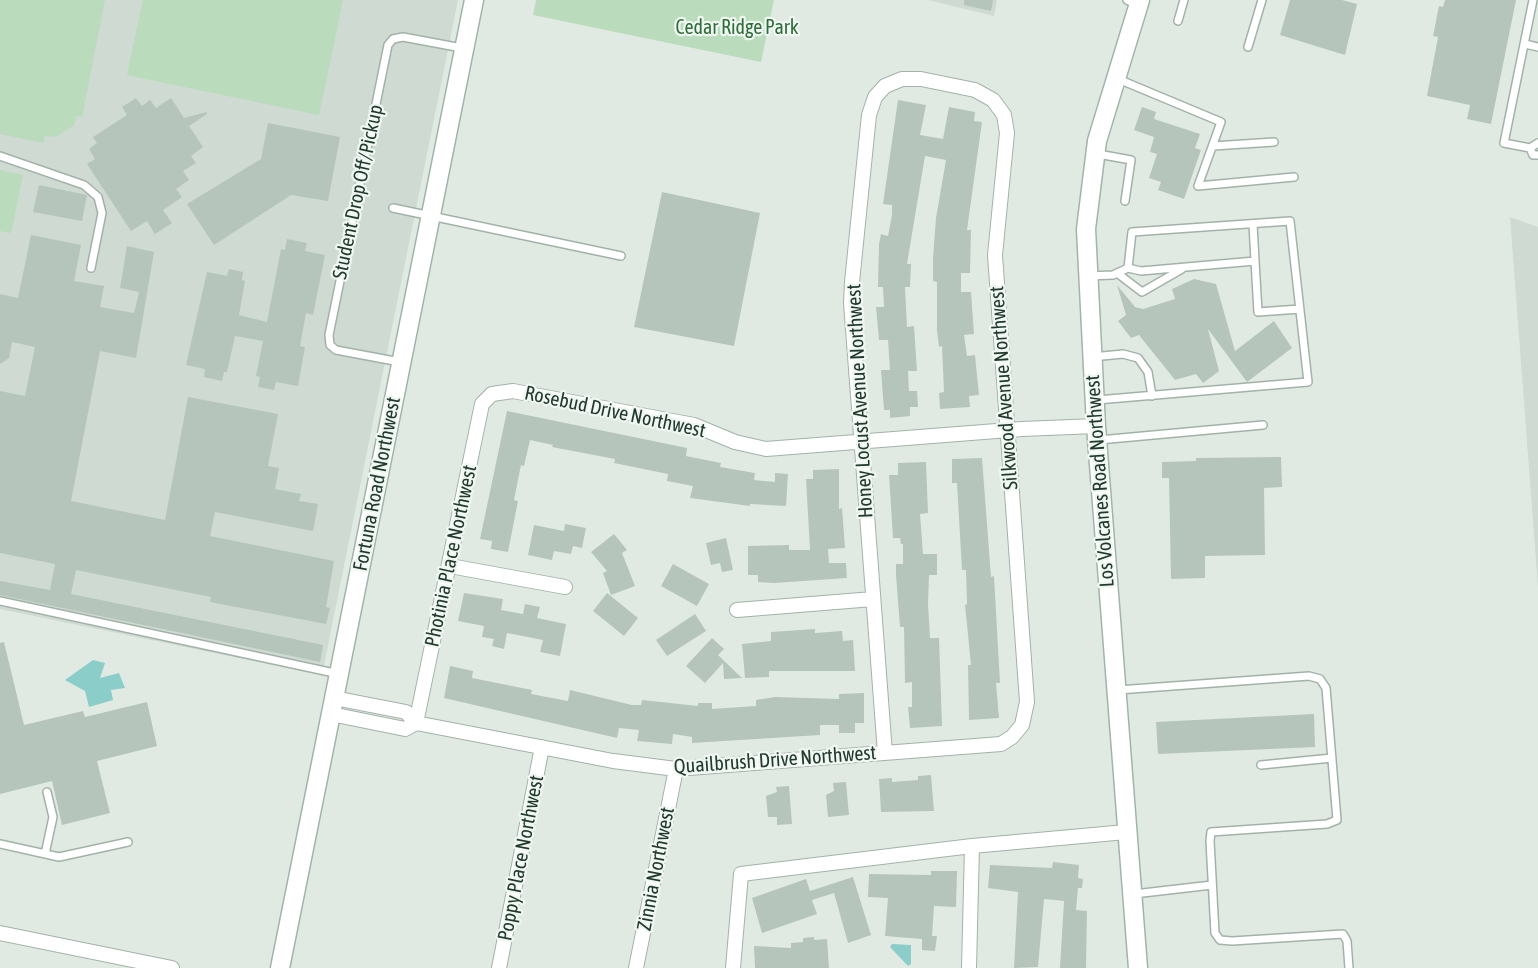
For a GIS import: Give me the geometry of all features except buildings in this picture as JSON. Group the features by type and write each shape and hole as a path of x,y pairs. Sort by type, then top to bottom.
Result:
{"street":[{"name":"Fortuna Road Northwest","path":"280,968 474,0"},
{"name":"Los Volcanes Road Northwest","path":"1135,2 1095,153 1086,230 1096,433 1138,968"},
{"name":"Honey Locust Avenue Northwest","path":"885,753 851,303 869,115 875,97 885,86 902,79 921,79 951,84"},
{"name":"Silkwood Avenue Northwest","path":"951,84 975,90 993,100 1004,115 1007,133 995,255 1027,702 1022,725"},
{"name":"Rosebud Drive Northwest","path":"492,394 513,391 694,425 735,442 766,449 1007,430 1096,433"},
{"name":"Photinia Place Northwest","path":"416,723 482,404 492,394"},
{"path":"450,566 565,587"},
{"path":"737,610 873,599"},
{"name":"Quailbrush Drive Northwest","path":"332,706 405,712 416,723 676,769 1001,744 1012,737 1022,725"},
{"name":"Poppy Place Northwest","path":"499,968 542,747"},
{"name":"Zinnia Northwest","path":"636,968 676,769"},
{"path":"733,968 741,874 972,846 1126,832"},
{"path":"969,968 972,846"},
{"path":"0,933 172,968"}],"lane":[{"path":"1178,21 1184,0"},
{"path":"1248,46 1262,0"},
{"path":"1530,148 1504,143 1533,0"},
{"name":"Student Drop Off/Pickup","path":"401,362 336,350 330,345 331,326 388,45 393,39 403,37 465,48"},
{"path":"1524,44 1538,47"},
{"path":"1115,78 1221,122 1198,186 1294,177"},
{"path":"1213,146 1274,142"},
{"path":"1530,148 1535,142 1538,143"},
{"path":"1530,148 1533,154 1538,155"},
{"path":"1095,153 1131,160 1125,201"},
{"path":"0,156 84,185 98,197 102,213 91,268"},
{"path":"393,208 621,256"},
{"path":"1094,401 1308,382 1290,221 1132,232 1128,268"},
{"path":"1252,224 1258,312 1300,309"},
{"path":"1087,276 1117,273 1128,268 1141,271 1255,261"},
{"path":"1117,273 1142,292 1185,267"},
{"path":"1092,357 1123,354 1138,358 1148,372 1152,396"},
{"path":"1096,433 1263,425"},
{"path":"0,601 339,674"},
{"path":"1116,691 1309,676 1320,679 1326,688 1337,820 1328,824 1211,832 1215,933 1220,940 1343,934 1347,941 1350,968"},
{"path":"1261,765 1332,758"},
{"path":"45,854 52,817 47,792"},
{"path":"0,844 59,857 128,842"},
{"path":"1132,894 1212,885"}],"shaded area":[{"path":"0,0 458,0 322,675 0,609"},
{"path":"928,0 997,0 994,16"},
{"path":"1510,217 1538,227 1538,587"}],"green space":[{"path":"0,0 105,0 82,117 76,116 74,125 56,137 45,136 43,143 0,134"},
{"path":"143,0 343,0 319,115 127,75"},
{"name":"Cedar Ridge Park","path":"536,0 774,0 761,62 533,15"},
{"path":"0,170 23,175 11,233 0,231"}],"water":[{"path":"93,660 105,663 100,678 119,673 125,688 111,690 113,700 89,707 85,691 65,680"},
{"path":"892,944 911,945 911,964 908,966 890,947"}]}
